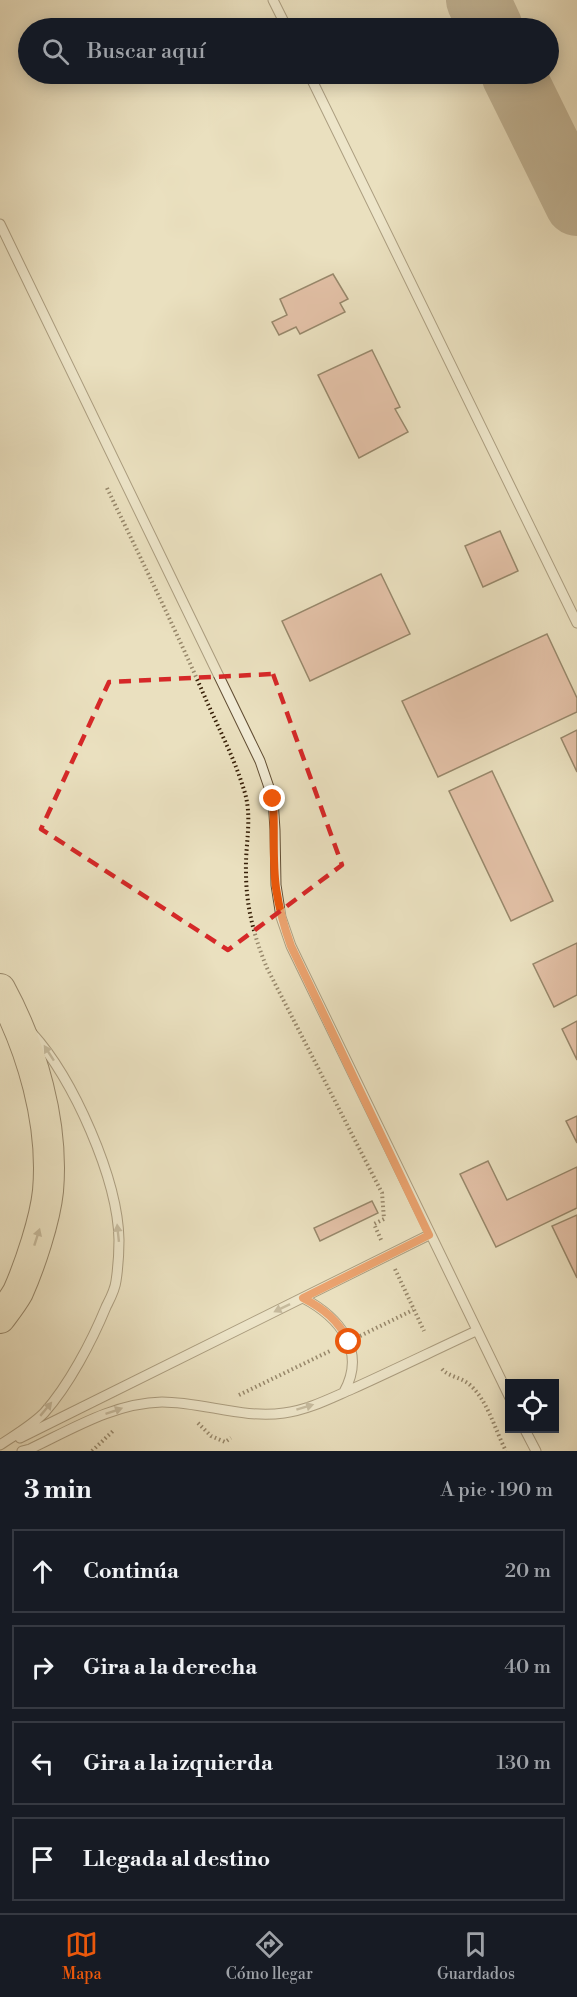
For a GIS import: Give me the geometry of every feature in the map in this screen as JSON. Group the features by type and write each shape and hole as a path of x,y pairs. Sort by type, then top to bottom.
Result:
{"main road":[{"path":"0,1318 17,1292 39,1232 47,1193 49,1161 43,1112 33,1068 6,1000"}],"lane":[{"path":"273,0 282,18"},
{"path":"314,84 577,623"},
{"path":"0,224 260,761 273,799 276,885 281,917 291,946 505,1388"},
{"path":"0,1447 44,1412 76,1368 98,1326 116,1284 119,1240 112,1192 84,1113 47,1049 6,1000"},
{"path":"0,1447 429,1235"},
{"path":"303,1298 332,1316 349,1342 352,1360 351,1377 344,1392"},
{"path":"21,1451 110,1412 137,1404 163,1402 197,1405 258,1415 286,1413 320,1403 476,1331"},
{"path":"527,1433 536,1451"}],"path":[{"path":"105,484 186,653 245,791 249,826 246,889 256,942 267,968 382,1193 384,1219 374,1224 382,1242"},
{"path":"393,1265 424,1331"},
{"path":"360,1336 413,1310"},
{"path":"238,1395 332,1350"},
{"path":"442,1369 444,1372 462,1378 478,1393 506,1451"},
{"path":"196,1421 212,1436 225,1442 231,1438"},
{"path":"92,1451 110,1432 117,1429"}],"highlighted area":[{"path":"273,674 342,865 228,950 41,829 109,682"}],"building":[{"path":"333,274 348,299 340,303 345,312 300,334 296,327 279,335 272,322 287,315 280,299"},
{"path":"372,350 400,407 395,409 408,432 359,458 318,375"},
{"path":"500,531 518,571 483,587 465,546"},
{"path":"381,574 410,634 310,681 282,621"},
{"path":"547,634 577,698 577,712 438,777 402,701"},
{"path":"577,730 577,772 561,738"},
{"path":"492,771 553,901 511,921 449,791"},
{"path":"577,943 577,995 554,1007 533,964"},
{"path":"577,1021 577,1060 562,1029"},
{"path":"577,1116 577,1143 566,1121"},
{"path":"488,1161 507,1200 577,1167 577,1208 496,1247 460,1174"},
{"path":"372,1201 378,1213 320,1241 314,1228"},
{"path":"577,1215 577,1278 552,1226"}],"taxiway":[{"path":"478,0 486,18"},
{"path":"518,84 577,204"}],"route":[{"path":"273,799 276,885 281,917 291,946 429,1235 303,1298 332,1316 349,1342"}]}
